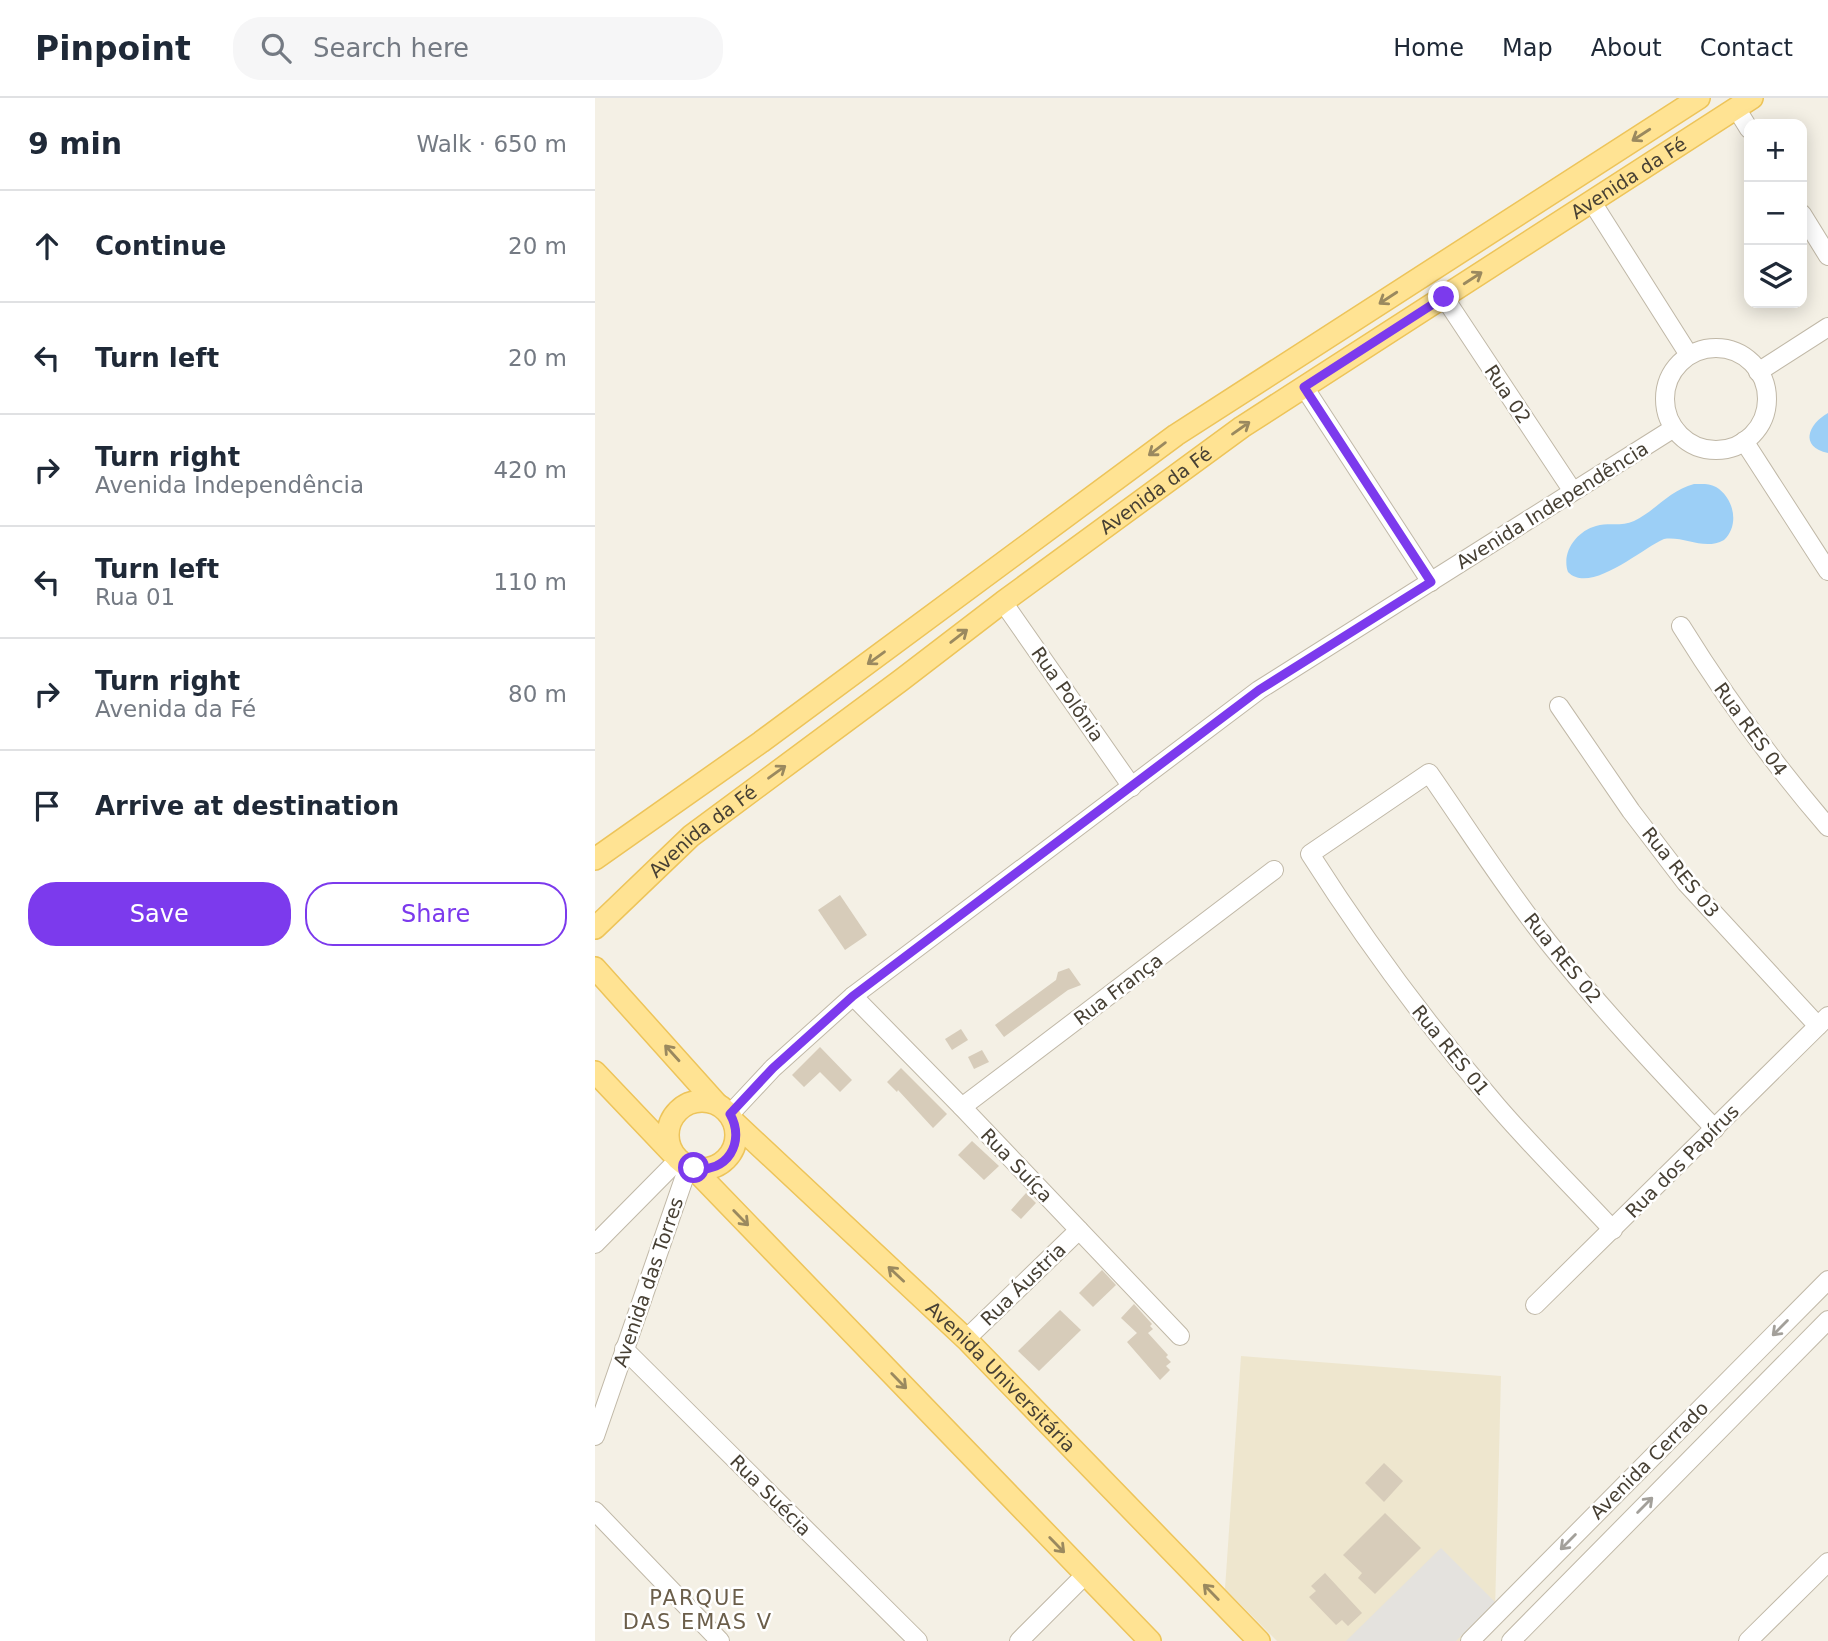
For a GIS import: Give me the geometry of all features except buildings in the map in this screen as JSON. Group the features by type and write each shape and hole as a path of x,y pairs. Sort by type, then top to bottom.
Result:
{"main road":[{"name":"Avenida da Fé","path":"595,859 761,741 1176,435 1699,98"},
{"name":"Avenida da Fé","path":"595,928 691,836 1003,602 1242,428 1744,103"},
{"name":"Avenida Universitária","path":"595,968 727,1113 966,1339 1259,1641"},
{"path":"595,1073 1150,1641"},
{"path":"700,1101 727,1113 737,1133 731,1155 712,1168 683,1162 668,1135 675,1115 682,1107 700,1101"}],"street":[{"path":"1592,202 1689,355"},
{"path":"1807,222 1828,256"},
{"name":"Rua 02","path":"1444,297 1572,490"},
{"path":"1758,372 1828,327"},
{"path":"1702,349 1728,349 1750,361 1758,372 1765,389 1765,409 1758,427 1744,441 1726,449 1707,449 1688,442 1674,428 1666,409 1666,388 1674,369 1689,355 1702,349"},
{"path":"1304,387 1431,582"},
{"name":"Avenida Independência","path":"727,1113 853,996 1259,690 1674,428"},
{"path":"1744,441 1828,571"},
{"name":"Rua Polônia","path":"1003,602 1132,787"},
{"name":"Rua RES 04","path":"1681,626 1741,719 1787,780 1828,827"},
{"name":"Rua RES 03","path":"1559,706 1686,883 1823,1021"},
{"name":"Rua RES 02","path":"1310,853 1429,773 1547,941 1642,1051 1715,1129"},
{"name":"Rua RES 01","path":"1310,853 1368,943 1434,1031 1498,1108 1613,1230"},
{"name":"Rua França","path":"962,1107 1274,870"},
{"name":"Rua Suíça","path":"853,996 1180,1336"},
{"name":"Rua dos Papírus","path":"1535,1305 1823,1021"},
{"path":"595,1244 683,1162"},
{"name":"Avenida das Torres","path":"595,1436 683,1162"},
{"name":"Rua Áustria","path":"966,1339 1079,1230"},
{"name":"Avenida Cerrado","path":"1470,1641 1828,1280"},
{"path":"1808,1300 1828,1320"},
{"name":"Avenida Cerrado","path":"1519,1638 1828,1320"},
{"name":"Rua Suécia","path":"624,1349 918,1641"},
{"path":"595,1511 720,1641"},
{"path":"1748,1641 1828,1562"},
{"path":"1019,1641 1086,1575"}],"shaded area":[{"path":"1241,1356 1501,1376 1495,1611 1465,1641 1277,1641 1225,1589"},
{"path":"1441,1548 1495,1602 1456,1641 1346,1641"}],"water":[{"path":"1828,413 1828,453 1813,446 1810,435 1815,423"},
{"path":"1694,484 1713,486 1722,492 1731,505 1732,527 1724,540 1702,544 1664,539 1602,574 1577,578 1568,572 1566,564 1569,550 1583,532 1601,525 1634,521 1677,491"}],"district":[{"name":"PARQUE DAS EMAS V","path":"698,1610"}],"route":[{"path":"694,1168 712,1168 731,1155 737,1133 730,1114 773,1068 853,996 1259,690 1431,582 1304,387 1444,297"}]}
